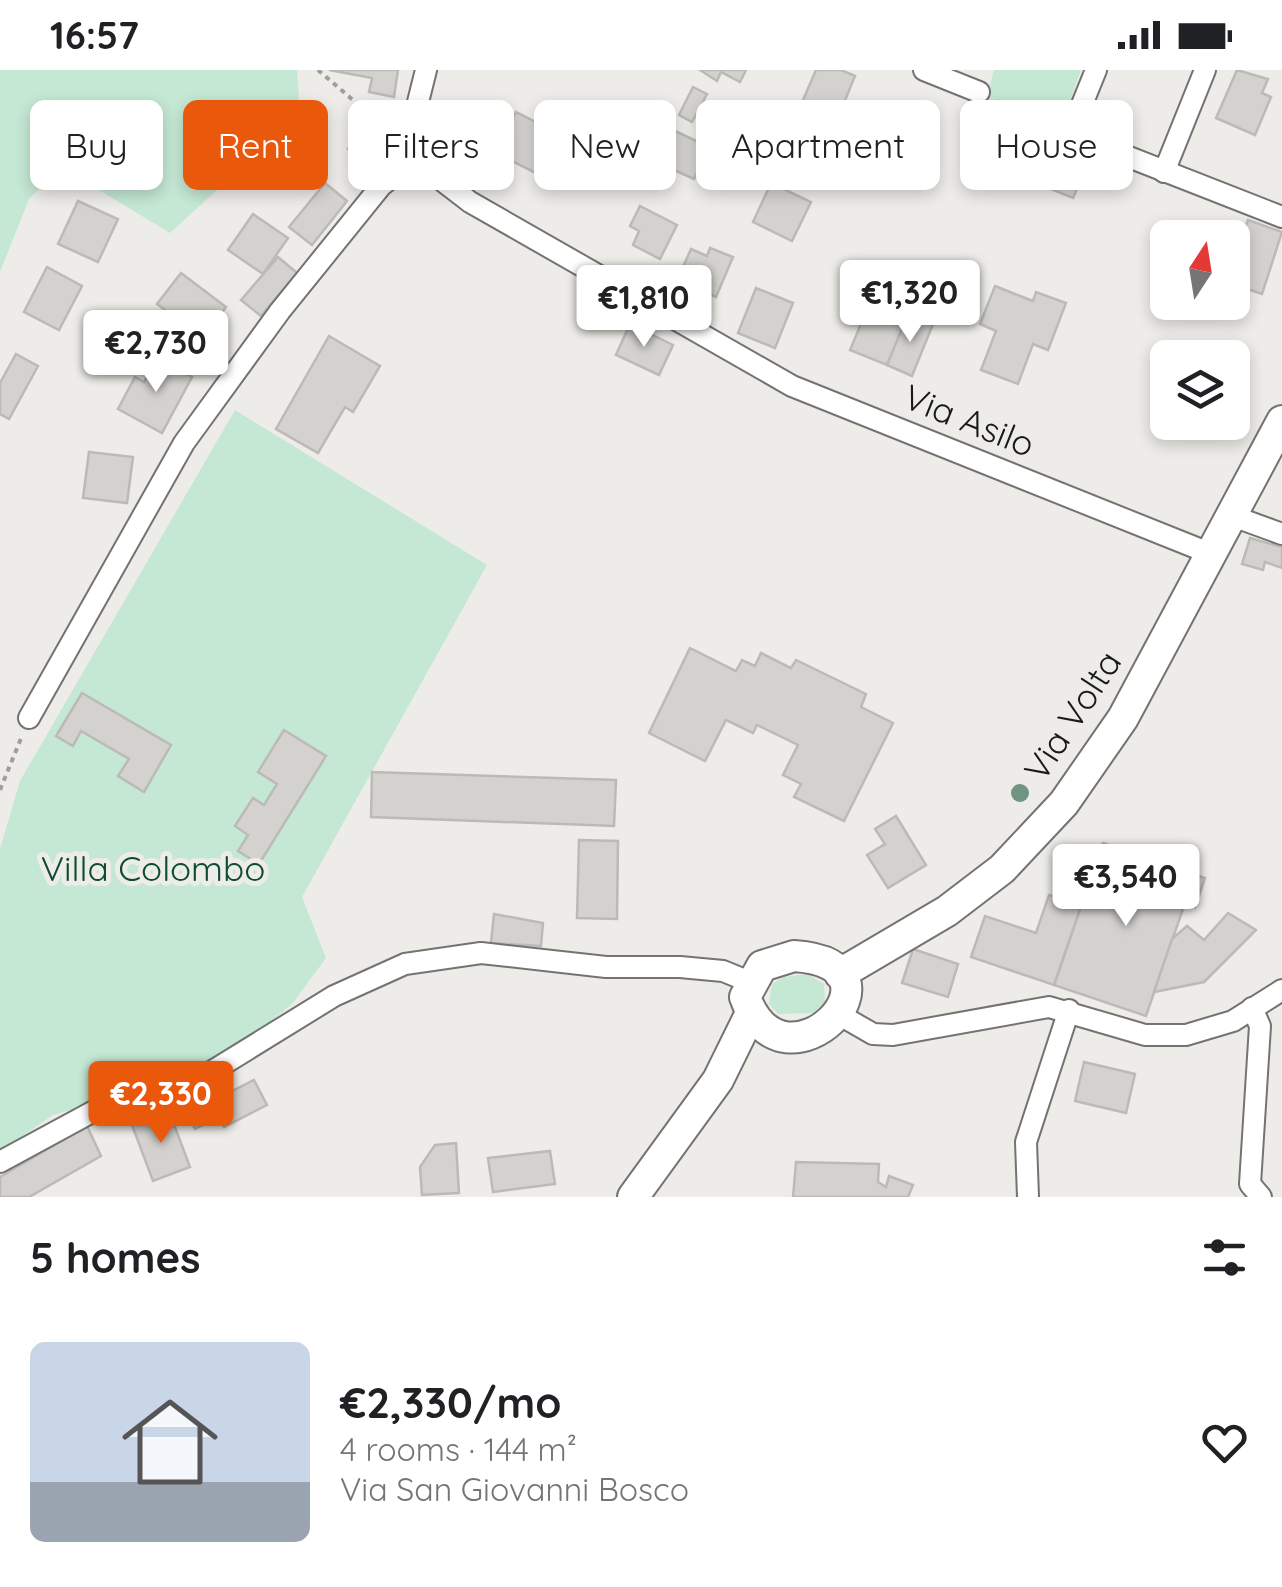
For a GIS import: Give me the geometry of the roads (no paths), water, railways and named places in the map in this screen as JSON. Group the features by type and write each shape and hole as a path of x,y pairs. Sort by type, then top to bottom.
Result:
{"street":[{"path":"419,100 426,70"},
{"path":"924,70 979,92"},
{"path":"1096,70 1070,134 1282,217"},
{"path":"1164,172 1205,70"},
{"path":"29,718 184,443 280,311 378,190"},
{"name":"Via Asilo","path":"454,190 792,386 1209,554"},
{"name":"Via Volta","path":"840,974 947,910 1031,841 1096,760 1123,718 1282,422"},
{"path":"1230,516 1282,534"},
{"path":"0,1162 94,1111 194,1083 344,990 405,964 481,953 606,967 708,970 750,982"},
{"path":"718,1080 777,1034 825,1029 840,1015 846,998 840,974 819,958 794,956 762,966 745,997 750,1012 777,1034"},
{"path":"840,1015 873,1034 892,1035 1033,1008 1070,1010 1166,1037 1209,1030 1282,990"},
{"path":"1252,1008 1260,1026 1250,1184 1262,1197"},
{"path":"1028,1197 1026,1142 1070,1010"},
{"path":"633,1197 718,1080 750,1012"}],"park label":[{"name":"Villa Colombo","path":"153,869"}]}
